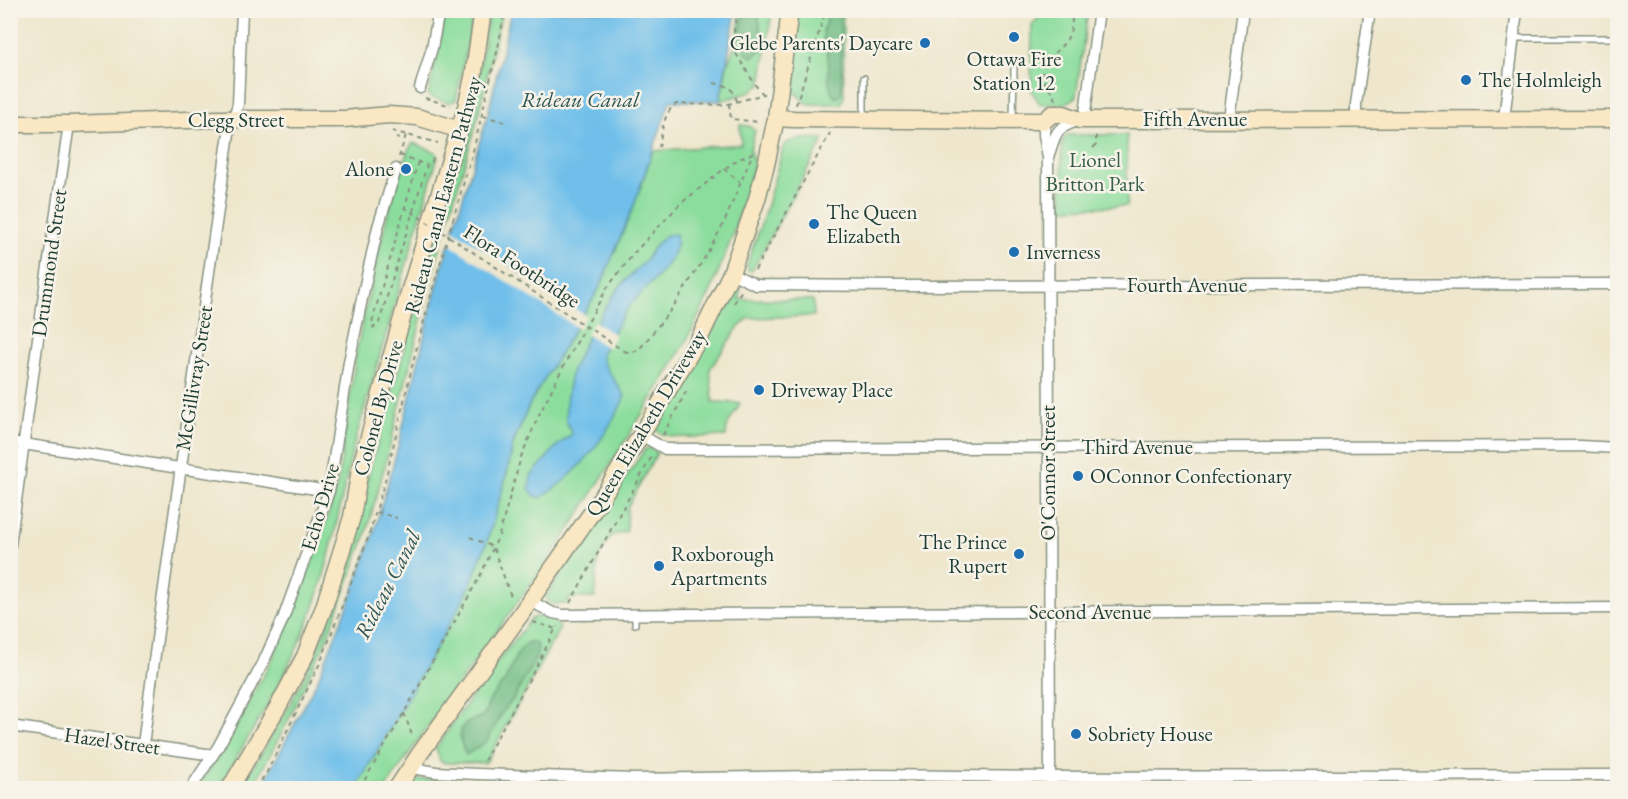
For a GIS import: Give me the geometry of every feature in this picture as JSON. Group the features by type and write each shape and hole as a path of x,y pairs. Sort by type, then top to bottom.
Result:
{"main road":[{"name":"Colonel By Drive","path":"230,789 300,666 324,607 352,517 360,469 411,286 460,130 473,78 483,10"},
{"name":"Queen Elizabeth Driveway","path":"397,789 597,505 700,338 731,273 757,199 766,165 768,120 790,10"},
{"name":"Fifth Avenue","path":"768,120 1013,121 1064,114 1082,120 1617,119"},
{"name":"Clegg Street","path":"10,124 344,119 389,115 417,117 460,130"}],"street":[{"name":"McGillivray Street","path":"143,745 180,467 230,133 238,104 242,10"},
{"path":"419,92 432,48 439,10"},
{"path":"1082,120 1099,10"},
{"path":"1229,119 1244,10"},
{"path":"1356,119 1356,104 1370,10"},
{"path":"1504,119 1517,10"},
{"name":"O'Connor Street","path":"1050,117 1044,135 1048,157 1050,777 1053,789"},
{"name":"O'Connor Street","path":"1048,157 1058,129 1063,125 1082,120"},
{"name":"Drummond Street","path":"10,544 69,124"},
{"name":"Echo Drive","path":"191,789 213,755 262,665 283,619 329,491 349,362 362,299 378,227 396,168"},
{"name":"Fourth Avenue","path":"731,273 756,285 1617,284"},
{"path":"641,435 657,445"},
{"path":"10,442 329,491"},
{"name":"Third Avenue","path":"657,445 665,449 1580,446 1617,448"},
{"name":"Second Avenue","path":"563,615 635,619 1049,612 1617,608"},
{"path":"524,611 553,612 563,615"},
{"name":"Hazel Street","path":"10,726 213,755"},
{"path":"412,768 436,772 635,779 867,775 1050,777 1617,775"}],"lane":[{"path":"1513,38 1617,38"},
{"path":"1013,121 1014,68"},
{"path":"864,78 864,119"}],"path":[{"name":"Rideau Canal Eastern Pathway","path":"256,789 267,772 321,661 376,512 418,343 482,116 505,10"},
{"path":"659,147 664,121 672,107 678,104 725,105 764,94 756,86 732,47 737,10"},
{"path":"796,107 826,10"},
{"path":"1038,10 1038,16 1089,17"},
{"path":"1050,117 1056,100 1044,80 1044,68 1071,31 1072,16"},
{"path":"714,83 734,91 737,101"},
{"path":"419,92 456,108"},
{"path":"729,104 731,119 768,120"},
{"path":"482,116 509,123"},
{"path":"1093,148 1096,145 1096,132"},
{"path":"754,273 830,134"},
{"path":"396,168 406,135"},
{"path":"396,138 404,140"},
{"path":"432,142 439,143 437,148"},
{"path":"360,789 464,607 504,519 521,457 539,415 607,288 634,253 680,204 724,169 753,153 740,182 724,169"},
{"path":"418,162 373,318 374,328 379,323 428,165 435,154"},
{"path":"400,155 428,165"},
{"name":"Flora Footbridge","path":"404,207 624,351 633,352 643,345 690,282 724,222 740,182"},
{"path":"733,307 743,287"},
{"path":"477,774 689,386"},
{"path":"376,512 397,518"},
{"path":"470,537 493,547 515,606 556,629"},
{"path":"404,713 415,744"}],"green space":[{"path":"446,11 474,11 456,100 449,103 428,96"},
{"path":"489,11 502,11 476,125 433,271 365,537 327,639 287,723 252,788 240,788 277,728 302,681 319,646 339,588 359,509 473,108"},
{"path":"741,11 772,11 761,85 748,93 720,101 727,65 736,43"},
{"path":"744,11 758,11 761,33 767,41 766,45 753,57 746,52 739,40"},
{"path":"798,11 843,11 844,97 841,104 807,104 789,89"},
{"path":"829,11 840,11 842,88 841,94 836,98 830,89 828,57 823,36"},
{"path":"1039,11 1088,11 1076,96 1068,102 1040,104 1031,90 1032,24 1039,18"},
{"path":"740,125 749,126 755,131 750,149 754,163 732,237 710,293 686,342 566,535 386,788 356,788 487,542 513,445 530,403 600,287 635,203 653,151 741,144"},
{"name":"Lionel Britton Park","path":"1127,135 1127,206 1062,208 1062,143 1066,136"},
{"path":"797,139 824,139 752,271 748,270 747,264 763,219 784,145"},
{"path":"413,143 436,152 438,156 353,448 326,568 312,612 289,664 218,788 198,788 271,662 296,607 327,519 338,482 356,354 364,315 387,217 408,150"},
{"path":"740,288 740,299 813,300 814,316 749,318 737,329 710,369 713,402 740,403 730,421 726,436 680,437 657,431 731,293"},
{"path":"650,448 657,453 627,508 627,531 611,536 598,558 595,598 570,598 566,604 552,604 546,600 549,592 645,449"},
{"path":"545,615 560,628 487,761 485,763 445,763 440,761 436,748 483,680 532,618"},
{"path":"528,642 534,642 538,646 536,658 487,741 466,755 460,738 462,728 467,722 485,713 491,697 504,682 516,656"},
{"path":"415,779 471,781 467,788 408,788"}],"water":[{"name":"Rideau Canal","path":"511,11 736,11 720,101 670,101 634,205 600,287 530,403 513,444 487,542 466,595 356,788 261,788 318,679 373,536 399,443 430,312 488,114"},
{"path":"676,234 673,254 667,264 627,309 601,354 604,365 625,396 614,419 576,470 541,498 535,496 529,489 531,476 557,446 572,434 566,420 566,402 571,373 584,343 621,285 645,261 656,244 667,235"}],"pier":[{"path":"451,228 586,316 579,329 446,242"},
{"path":"594,321 615,335 608,348 586,334"}],"place":[{"name":"Ottawa Fire Station 12","path":"1014,37"},
{"name":"Glebe Parents' Daycare","path":"925,43"},
{"name":"The Holmleigh","path":"1466,80"},
{"name":"Alone","path":"406,169"},
{"name":"The Queen Elizabeth","path":"814,224"},
{"name":"Inverness","path":"1014,252"},
{"name":"Driveway Place","path":"759,390"},
{"name":"OConnor Confectionary","path":"1078,476"},
{"name":"The Prince Rupert","path":"1019,554"},
{"name":"Roxborough Apartments","path":"659,566"},
{"name":"Sobriety House","path":"1076,734"}]}
